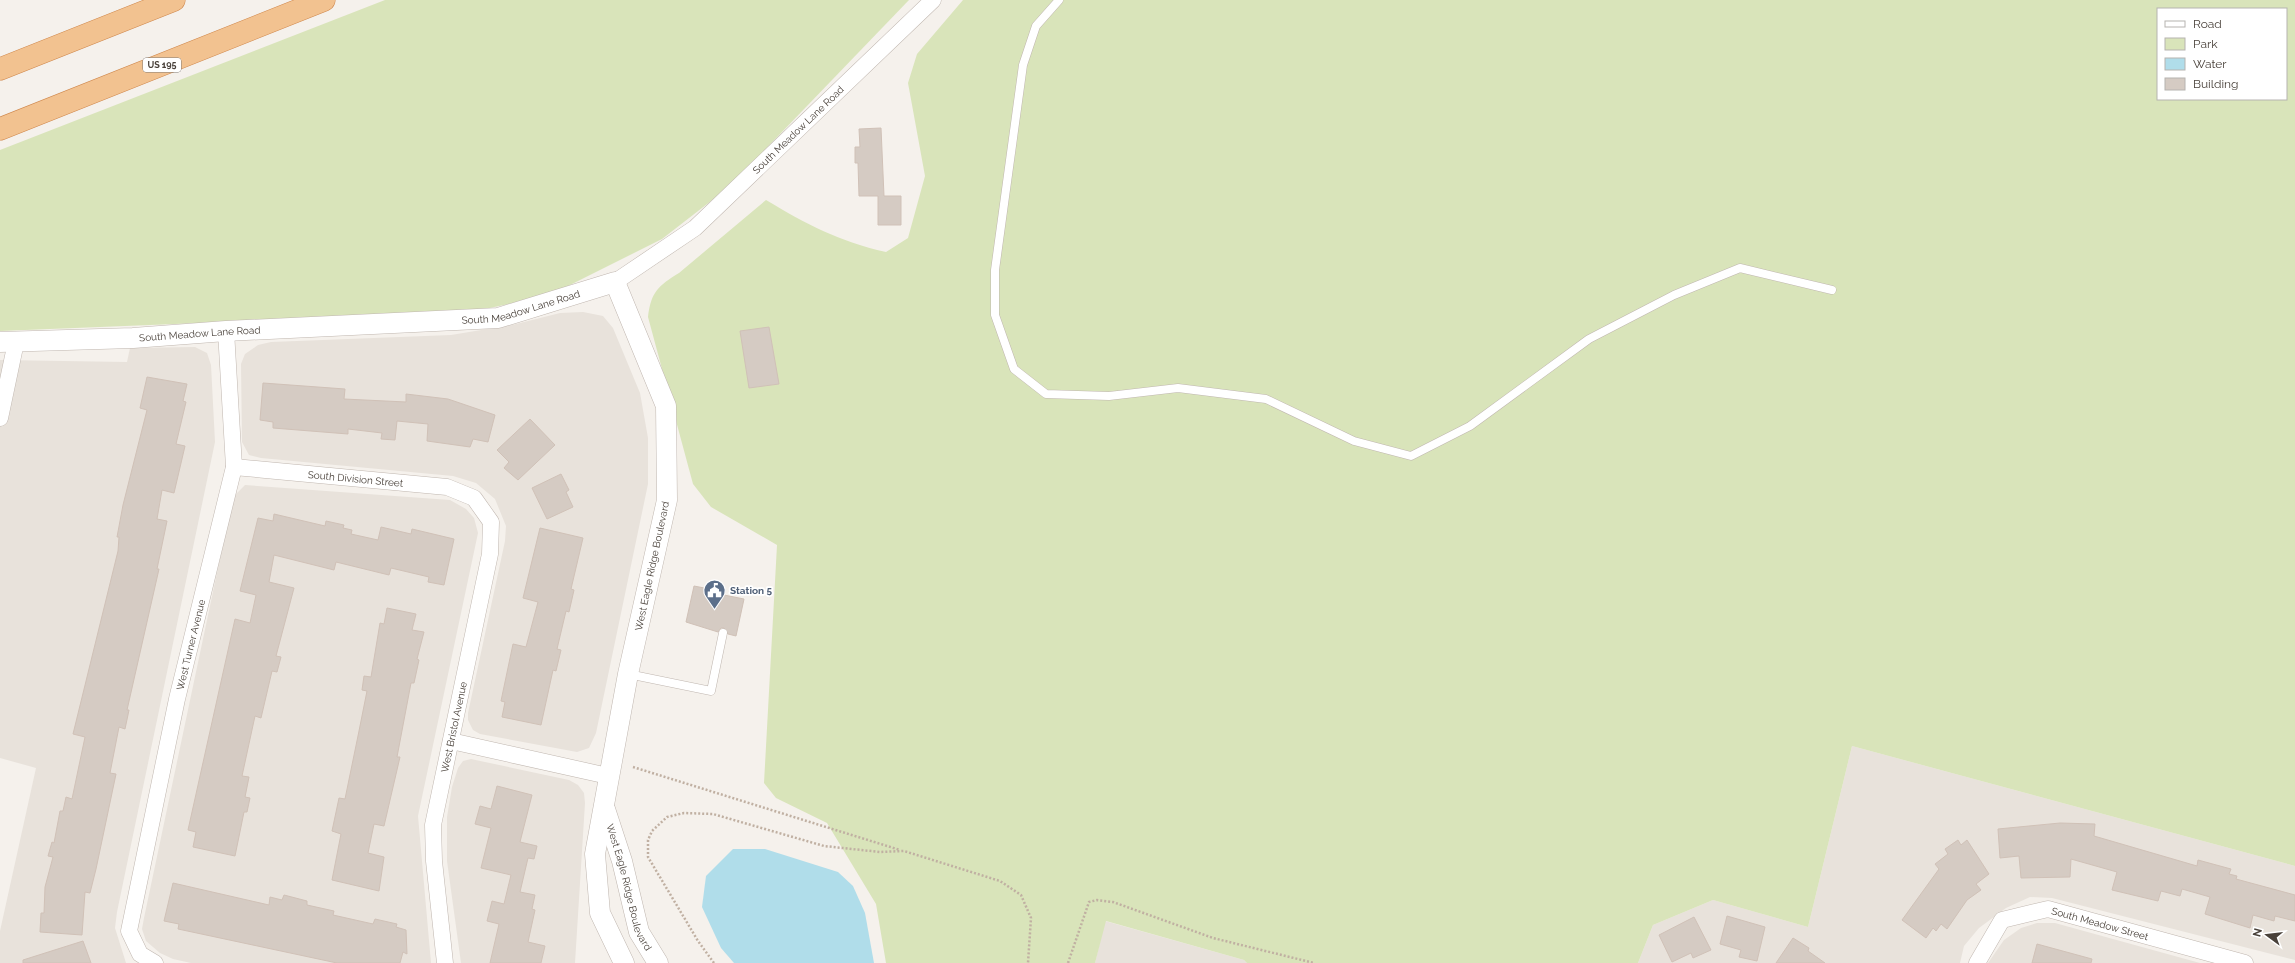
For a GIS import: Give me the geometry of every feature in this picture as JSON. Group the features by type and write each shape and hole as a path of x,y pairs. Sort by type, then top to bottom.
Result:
{"highway":[{"path":"0,69 174,0"},
{"name":"US 195","path":"0,130 324,0"}],"street":[{"name":"South Meadow Lane Road","path":"8,342 133,338 226,330 498,318 615,282 695,228 933,0"},
{"name":"West Eagle Ridge Boulevard","path":"615,282 666,406 667,500 628,674 608,776 604,808 595,854 600,912 624,963"},
{"name":"West Turner Avenue","path":"155,963 140,954 129,931 177,699 234,467 226,330"},
{"path":"0,418 8,342"},
{"name":"South Division Street","path":"234,467 447,487 474,498"},
{"name":"West Bristol Avenue","path":"445,963 434,861 433,825 490,554 491,522 474,498"},
{"path":"451,741 608,776"},
{"name":"West Eagle Ridge Boulevard","path":"604,808 622,861 639,932 658,963"},
{"name":"South Meadow Street","path":"1977,963 2002,920 2048,909 2245,963"}],"lane":[{"path":"1060,0 1036,26 1023,65 995,270 995,315 1014,369 1046,394 1109,396 1178,388 1266,399 1354,441 1411,456 1470,426 1589,339 1674,295 1740,268 1832,290"},
{"path":"628,674 711,691 723,633"}],"path":[{"path":"633,767 1000,881 1021,895 1031,918 1028,963"},
{"path":"714,963 698,941 648,857 648,840 652,831 667,817 684,813 713,814 824,846 880,852 904,851"},
{"path":"1068,963 1089,902 1097,900 1113,902 1213,938 1314,963"}],"shaded area":[{"path":"583,312 603,316 613,328 640,393 648,438 648,484 596,733 589,748 577,752 480,734 473,730 468,720 468,713 505,541 506,526 495,499 476,483 453,476 261,458 249,455 242,442 241,364 245,354 258,345 271,342 451,335 512,325 560,313"},
{"path":"195,347 207,353 211,365 215,442 117,912 115,928 126,963 0,963 0,931 36,768 0,758 0,360 127,362 130,348"},
{"path":"245,485 450,500 466,509 474,518 478,533 418,816 431,963 191,963 173,959 160,953 146,941 142,929 144,918 233,497"},
{"path":"1852,746 2295,866 2295,960 2052,898 2030,897 2006,908 1979,928 1964,946 1960,963 1638,963 1653,925 1713,900 1808,927"},
{"path":"471,759 569,780 578,785 584,793 585,803 575,963 461,963 447,861 447,817 452,787 458,768 463,761"},
{"path":"1105,921 1244,960 1247,963 1095,963"},
{"path":"2037,923 2055,923 2200,963 1988,963 2004,940 2021,928"}],"green space":[{"path":"385,0 909,0 729,187 662,239 566,287 513,303 470,312 0,331 0,150"},
{"path":"963,0 2295,0 2295,866 1852,746 1808,927 1713,900 1653,925 1638,963 1247,963 1244,960 1106,921 1095,963 886,963 876,904 827,823 776,798 764,783 777,545 711,507 693,484 648,317 651,301 661,286 679,273 766,200 824,231 869,248 886,252 908,238 925,176 908,83 917,54"}],"water":[{"path":"733,849 765,849 838,872 853,886 865,913 874,963 734,963 721,948 702,907 706,876"}],"building":[{"path":"881,128 884,196 901,196 901,225 878,225 878,196 859,196 858,163 855,163 855,147 860,147 859,129"},
{"path":"769,327 779,384 749,388 740,331"},
{"path":"147,377 187,384 183,401 186,402 176,444 185,446 174,493 162,490 157,519 167,521 157,569 159,569 127,710 129,710 125,729 119,727 110,773 116,774 90,893 85,892 82,935 40,932 41,913 44,913 45,887 53,857 48,856 52,842 54,843 60,811 63,811 66,797 72,799 85,737 73,734 118,551 119,537 117,537 123,505 147,410 140,408"},
{"path":"263,383 345,389 344,399 406,402 406,394 448,399 495,415 488,442 473,439 470,447 427,441 428,424 397,421 395,440 381,439 382,433 348,429 348,434 273,428 273,422 260,420"},
{"path":"530,419 555,445 518,480 504,468 509,462 497,450"},
{"path":"561,474 569,490 566,492 573,507 547,519 532,488"},
{"path":"274,514 325,526 326,521 344,525 343,528 352,530 351,534 378,540 381,527 411,534 412,529 454,539 444,585 428,582 429,577 391,568 389,575 336,562 334,570 274,555 269,582 294,588 276,656 281,657 277,672 272,671 261,718 255,716 242,776 249,777 245,797 250,798 247,812 244,812 235,856 193,847 196,832 188,830 235,619 250,623 256,595 240,591 258,518 273,521"},
{"path":"540,528 583,538 571,589 574,590 569,612 566,611 557,649 561,650 556,671 553,670 541,725 502,717 505,702 501,701 513,644 526,647 538,602 523,598"},
{"name":"Station 5","path":"694,586 725,592 724,595 744,599 736,636 728,634 724,628 721,628 718,632 686,622"},
{"path":"387,608 416,614 412,630 424,632 417,659 419,660 414,683 411,683 397,757 400,757 384,826 374,824 368,853 384,857 379,891 332,880 341,834 332,831 339,798 345,799 367,691 362,690 364,676 371,677 380,623 384,624"},
{"path":"497,786 532,795 520,842 537,846 534,859 528,858 520,892 535,895 532,909 535,910 528,942 545,946 541,963 490,963 499,924 487,921 492,901 504,904 511,875 481,868 491,828 475,824 480,806 491,809"},
{"path":"2060,823 2095,824 2094,836 2197,866 2198,860 2231,869 2229,874 2237,876 2236,879 2295,895 2295,921 2275,916 2274,921 2253,915 2250,928 2205,914 2210,897 2182,889 2180,896 2161,891 2158,901 2112,890 2117,872 2071,859 2070,877 2021,878 2019,856 2000,858 1998,829"},
{"path":"1958,840 1961,845 1967,840 1989,874 1976,884 1981,890 1967,900 1947,929 1941,924 1936,931 1933,928 1926,938 1902,920 1939,869 1935,864 1948,854 1945,849"},
{"path":"173,883 269,905 270,897 282,900 284,895 307,901 307,905 334,911 333,915 373,924 375,919 397,924 396,927 406,930 407,954 403,952 400,963 337,963 178,929 179,924 164,921"},
{"path":"1727,916 1765,927 1757,961 1739,957 1741,950 1720,944"},
{"path":"1694,917 1711,950 1693,958 1691,953 1672,962 1659,935"},
{"path":"1793,938 1809,948 1808,951 1825,963 1776,963"},
{"path":"83,941 91,963 23,963 23,960"},
{"path":"2037,944 2092,959 2091,963 2032,963"}],"place":[{"name":"Station 5","path":"715,610"}]}
